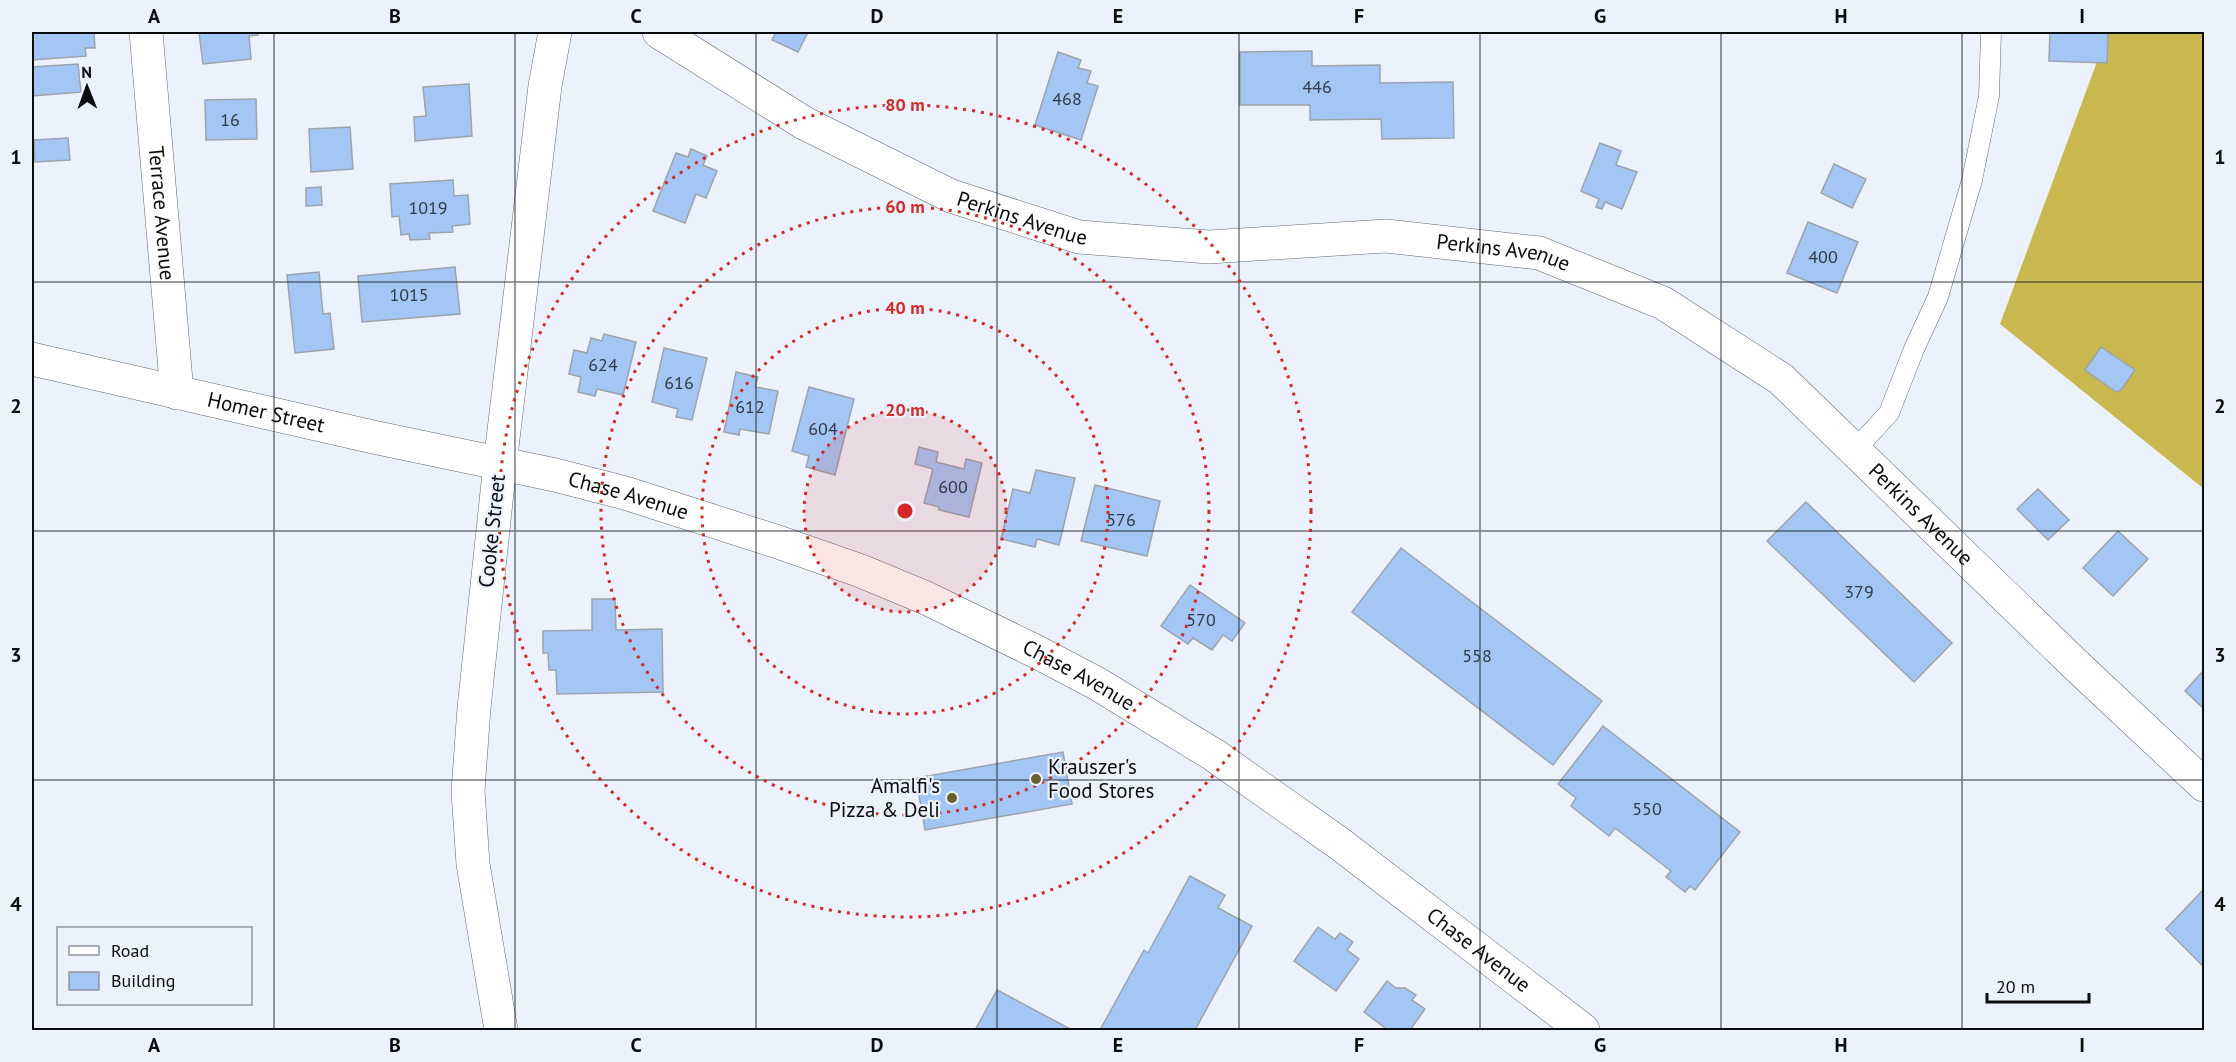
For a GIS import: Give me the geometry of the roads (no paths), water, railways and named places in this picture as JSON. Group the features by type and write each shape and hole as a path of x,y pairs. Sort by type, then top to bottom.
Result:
{"street":[{"name":"Terrace Avenue","path":"146,32 177,393"},
{"name":"Cooke Street","path":"501,1030 473,864 468,792 475,696 500,464 545,86 555,32"},
{"name":"Perkins Avenue","path":"659,32 804,123 951,196 1079,237 1209,247 1386,236 1539,253 1663,303 1782,379 2078,667 2205,785"},
{"name":"Homer Street","path":"32,359 500,464"},
{"name":"Chase Avenue","path":"500,464 625,492 861,571 926,598 1037,652 1152,716 1250,779 1349,851 1583,1030"}],"lane":[{"path":"1856,450 1889,413 1914,349 1938,297 1972,180 1989,96 1991,32"}],"place":[{"name":"Krauszer's Food Stores","path":"1036,779"},
{"name":"Amalfi's Pizza & Deli","path":"952,798"}]}
